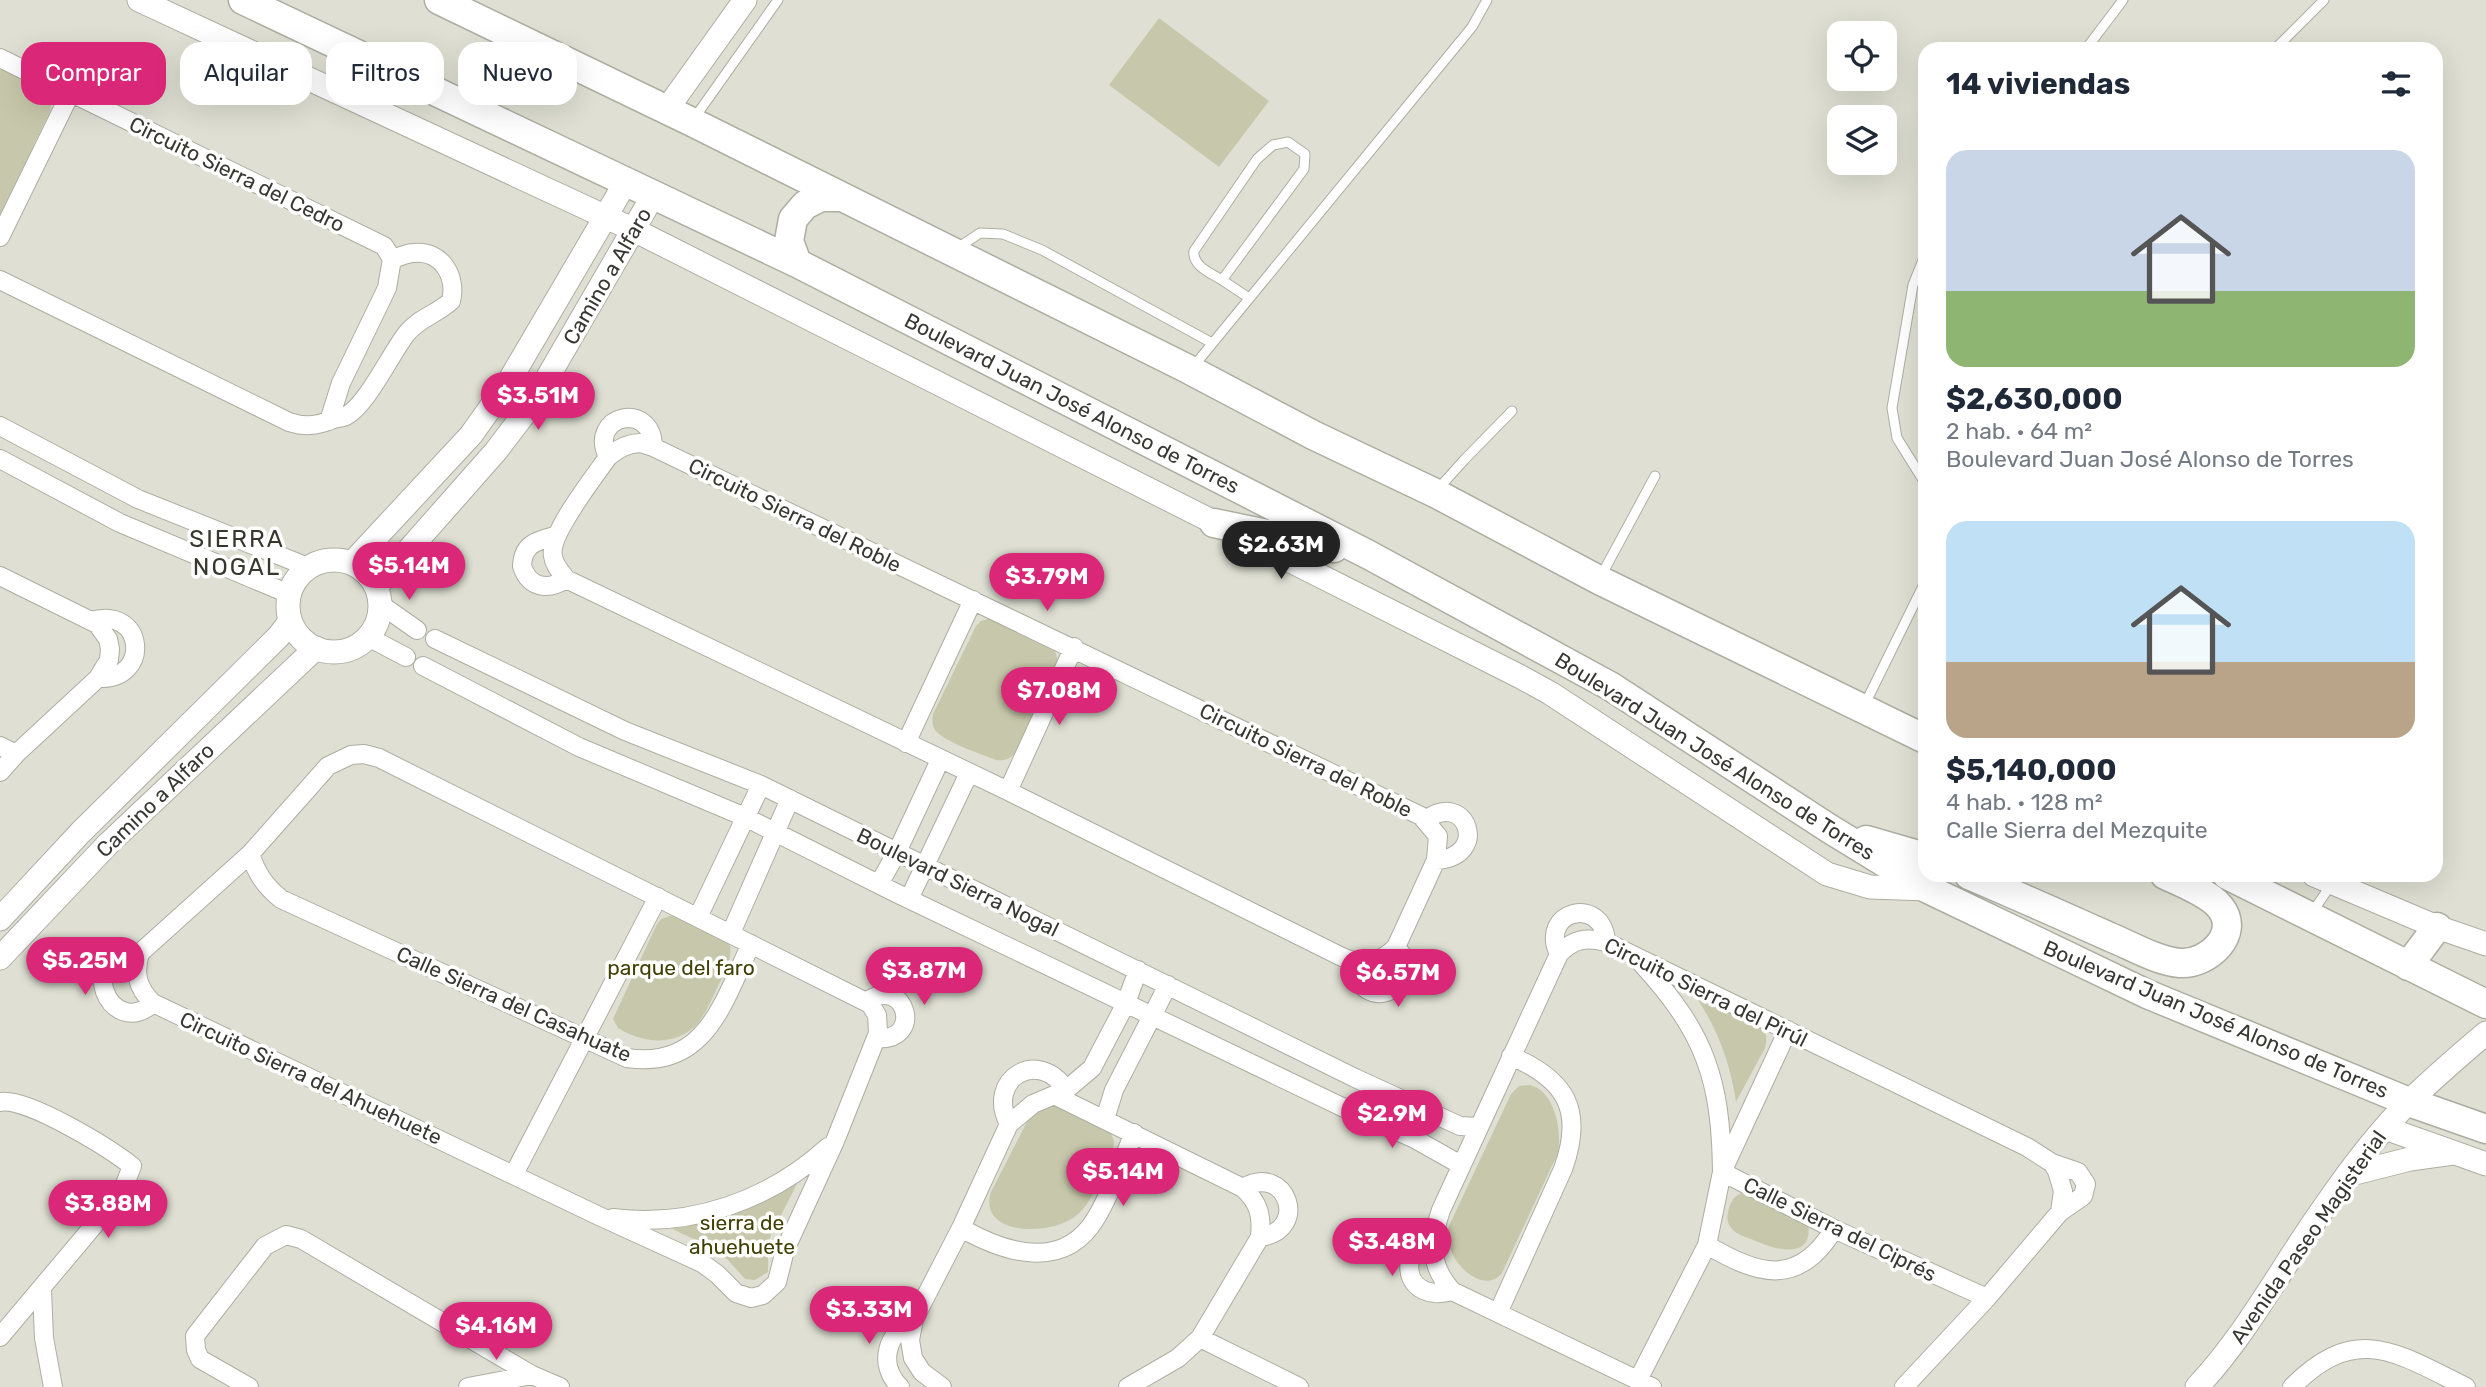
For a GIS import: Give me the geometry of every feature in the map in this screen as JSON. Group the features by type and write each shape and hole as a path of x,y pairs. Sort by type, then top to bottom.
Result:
{"main road":[{"name":"Boulevard Juan José Alonso de Torres","path":"243,0 797,262 1369,555 1610,686 1830,829 1928,889 2147,993 2409,1102 2486,1129"},
{"path":"439,0 680,116 1190,370 1313,435 1435,493 1599,580 1918,736"},
{"path":"797,262 789,241 793,219 805,205 821,197 839,197"},
{"path":"1213,523 1369,555"},
{"path":"1892,725 1918,748"},
{"path":"1830,829 1918,855"},
{"path":"1985,882 2148,954 2184,963 2215,951 2225,936 2226,922 2220,906 2180,882"},
{"path":"2247,882 2309,916 2486,1004"},
{"path":"2408,965 2437,927"}],"street":[{"path":"139,0 634,230 1550,693 1827,874 1870,887 1928,889"},
{"path":"680,116 745,0"},
{"name":"Circuito Sierra del Cedro","path":"0,58 21,68"},
{"path":"0,237 65,105"},
{"name":"Circuito Sierra del Cedro","path":"97,105 384,246 393,259"},
{"name":"Camino a Alfaro","path":"352,563 471,435 508,383 627,180"},
{"name":"Camino a Alfaro","path":"378,595 534,401 654,194"},
{"path":"0,281 289,422 311,425 323,424 347,416 361,402 418,320 442,309 451,301 453,283 450,274 436,257 414,253 393,259 387,288 341,383 328,421"},
{"path":"653,446 653,438 646,424 639,419 622,418 615,421 605,434 603,442 608,457 555,536 552,555 566,579 1008,791 1354,962 1375,962 1396,947 1436,860 1448,859 1463,850 1469,834 1467,826 1458,815 1441,811 1426,820"},
{"path":"0,426 138,499 308,567"},
{"name":"Circuito Sierra del Roble","path":"608,457 629,444 653,446 1074,647 1426,820 1438,836 1436,860"},
{"path":"0,459 120,523 289,594"},
{"path":"555,536 531,543 525,550 522,566 530,582 539,586 557,585 566,579"},
{"path":"330,560 352,563 370,577 378,595 379,616 368,637 357,646 330,651 316,648 305,641 290,621 289,594 296,579 308,567 330,560"},
{"path":"0,576 91,621 103,631 110,649 109,660 97,678 8,750 0,772"},
{"path":"378,595 417,630"},
{"path":"906,743 973,600"},
{"path":"91,621 114,619 124,624 132,633 136,645 135,656 129,667 120,675 97,678"},
{"name":"Camino a Alfaro","path":"0,919 80,833 279,636 290,621"},
{"path":"368,637 406,657"},
{"name":"Boulevard Sierra Nogal","path":"435,639 625,731 761,785 1355,1078 1460,1126 1478,1127"},
{"path":"1008,791 1074,647"},
{"name":"Camino a Alfaro","path":"0,958 108,844 316,648"},
{"name":"Boulevard Sierra Nogal","path":"423,666 579,747 745,817 909,899 1413,1138 1461,1165"},
{"path":"153,1003 139,1011 123,1011 115,1007 104,994 103,978 109,962 124,954 140,953 250,854 328,766 351,755 364,754 379,758 867,1001 879,1023 876,1038 895,1036 905,1021 905,1011 901,1003 894,997 884,995 867,1001"},
{"path":"879,884 940,760"},
{"path":"909,899 969,773"},
{"path":"698,917 761,785"},
{"path":"731,933 790,799"},
{"name":"Calle Sierra del Casahuate","path":"250,854 262,880 281,899 627,1058 662,1059 678,1054 694,1044 715,1019 751,944"},
{"path":"2337,882 2437,927 2486,944"},
{"path":"514,1174 658,897"},
{"path":"1606,942 1602,924 1596,918 1580,912 1563,918 1554,933 1559,954 1478,1127 1433,1234 1436,1266 1442,1280 1452,1291 1645,1384 1707,1245 1722,1172 1788,1030"},
{"name":"Circuito Sierra del Pirúl","path":"1559,954 1568,944 1580,939 1606,942 2027,1147 2052,1163 2061,1180 2063,1191 2060,1212 1987,1298 1904,1387"},
{"path":"1354,962 1360,982 1366,988 1373,992 1390,992 1403,981 1406,973 1403,956 1396,947"},
{"name":"Circuito Sierra del Ahuehuete","path":"140,953 136,965 138,982 153,1003 702,1263 741,1296 751,1298 763,1295 777,1282 785,1250 835,1141 876,1038"},
{"name":"Calle Sierra del Ciprés","path":"1635,956 1682,1011 1702,1048 1715,1088 1722,1129 1722,1172 1834,1229 1987,1298"},
{"path":"942,1387 922,1372 913,1358 910,1340 914,1319 961,1228 1009,1124 1032,1104 1060,1093 1092,1068 1126,1003 1138,970"},
{"path":"1105,1119 1114,1090 1168,985"},
{"name":"Avenida Paseo Magisterial","path":"2197,1387 2251,1318 2347,1175 2385,1128 2409,1102 2486,1033"},
{"path":"1498,1313 1572,1145 1573,1125 1568,1103 1548,1075 1511,1056"},
{"path":"1009,1124 1004,1115 1003,1097 1011,1080 1027,1070 1045,1071 1054,1075 1060,1093 1105,1119 1243,1188 1259,1208 1260,1237 1200,1338 1178,1357 1128,1387"},
{"path":"0,1102 20,1103 107,1147 132,1166 122,1192 0,1337"},
{"path":"2385,1128 2486,1164"},
{"path":"961,1228 1001,1248 1020,1252 1048,1252 1066,1246 1086,1231 1096,1219 1134,1133"},
{"name":"Circuito Sierra del Ahuehuete","path":"599,1216 624,1220 676,1218 726,1208 773,1187 816,1158 835,1141"},
{"path":"2347,1175 2375,1167 2453,1153"},
{"path":"1243,1188 1251,1183 1269,1183 1278,1187 1288,1202 1289,1210 1283,1227 1276,1233 1260,1237"},
{"path":"1707,1245 1753,1269 1771,1272 1790,1269 1804,1262 1826,1242 1834,1229"},
{"path":"1433,1234 1416,1244 1410,1254 1411,1275 1417,1284 1426,1290 1436,1293 1452,1291"},
{"path":"249,1387 200,1359 195,1336 265,1246 286,1235 301,1239 532,1375 560,1387"},
{"path":"42,1290 44,1338 53,1387"},
{"path":"900,1387 890,1374 887,1352 896,1332 914,1319"},
{"path":"1200,1338 1299,1387"},
{"path":"2292,1387 2313,1367 2329,1357 2345,1350 2364,1348 2388,1350 2466,1387"},
{"path":"468,1387 532,1375"}],"lane":[{"path":"680,116 778,0"},
{"path":"1190,370 1472,27 1487,0"},
{"path":"2092,42 2123,0"},
{"path":"2282,42 2324,0"},
{"path":"1222,280 1304,169 1305,154 1288,142 1273,145 1257,159 1194,251 1195,262 1222,280 1249,298"},
{"path":"952,252 980,233 1003,234 1042,250 1212,343"},
{"path":"1918,272 1913,285 1892,408 1896,438 1918,472"},
{"path":"1435,493 1512,411"},
{"path":"1599,580 1655,477"},
{"path":"1862,710 1918,596"},
{"path":"2309,916 2326,882"}],"green space":[{"path":"1159,18 1269,101 1219,167 1109,85"},
{"path":"6,69 21,76 21,105 51,105 0,216 0,70"},
{"path":"992,618 1054,648 1058,660 1016,752 1010,758 1002,760 996,760 946,739 935,730 932,722 933,714 976,626 981,621"},
{"name":"parque del faro","path":"673,915 729,941 730,960 706,1010 691,1030 671,1039 649,1040 618,1028 613,1019 656,926 661,919"},
{"path":"1694,994 1762,1027 1765,1032 1765,1048 1736,1102 1721,1045"},
{"path":"1530,1085 1539,1089 1551,1103 1559,1134 1558,1153 1502,1273 1489,1281 1482,1280 1462,1268 1453,1255 1448,1228 1511,1094 1519,1086"},
{"path":"1053,1101 1109,1129 1114,1141 1113,1148 1094,1193 1077,1215 1051,1227 1035,1229 1005,1224 995,1217 990,1207 991,1192 1032,1112"},
{"name":"sierra de ahuehuete","path":"801,1176 771,1235 768,1245 768,1272 755,1280 745,1279 727,1259 710,1247 658,1222"},
{"path":"1748,1192 1808,1224 1808,1236 1804,1244 1789,1250 1759,1243 1734,1231 1728,1219 1730,1204 1738,1195"}],"district":[{"name":"SIERRA NOGAL","path":"237,553"}]}
